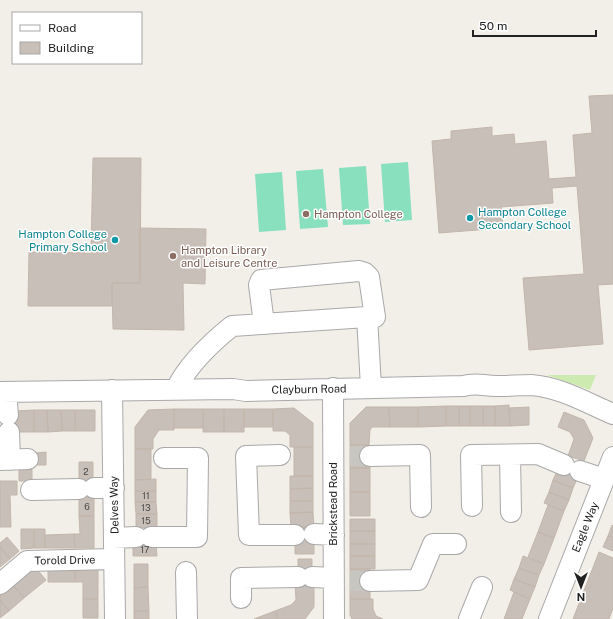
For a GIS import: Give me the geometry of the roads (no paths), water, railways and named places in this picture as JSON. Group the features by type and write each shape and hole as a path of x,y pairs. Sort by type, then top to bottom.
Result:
{"street":[{"path":"264,324 259,284 261,280 359,271 365,273 369,277 374,317"},
{"path":"176,389 182,378 221,335 232,326 367,317 371,387"},
{"name":"Clayburn Road","path":"3,392 176,389 233,389 246,391 463,386 476,383 495,386 532,385 578,398 613,414"},
{"name":"Brickstead Road","path":"333,388 342,457 334,535 347,581 334,619"},
{"name":"Delves Way","path":"112,390 115,619"},
{"path":"3,392 9,423 12,460"},
{"path":"472,506 471,455 538,454 572,468 609,472"},
{"path":"280,455 246,456 249,535 334,535"},
{"path":"370,456 420,455 420,506"},
{"path":"510,455 511,512"},
{"path":"114,538 198,537 198,458 164,458"},
{"name":"Eagle Way","path":"549,619 609,472"},
{"path":"31,490 114,488"},
{"path":"242,598 241,578 305,577 347,581 418,580 432,544 456,544"},
{"name":"Torold Drive","path":"0,584 27,561 114,559"},
{"path":"186,572 187,619"},
{"path":"469,619 482,587"}],"tunnel":[{"path":"350,456 370,456"},
{"path":"350,581 370,581"}],"place":[{"name":"Hampton College","path":"306,214"},
{"name":"Hampton College Secondary School","path":"470,218"},
{"name":"Hampton College Primary School","path":"115,240"},
{"name":"Hampton Library and Leisure Centre","path":"173,256"}]}
